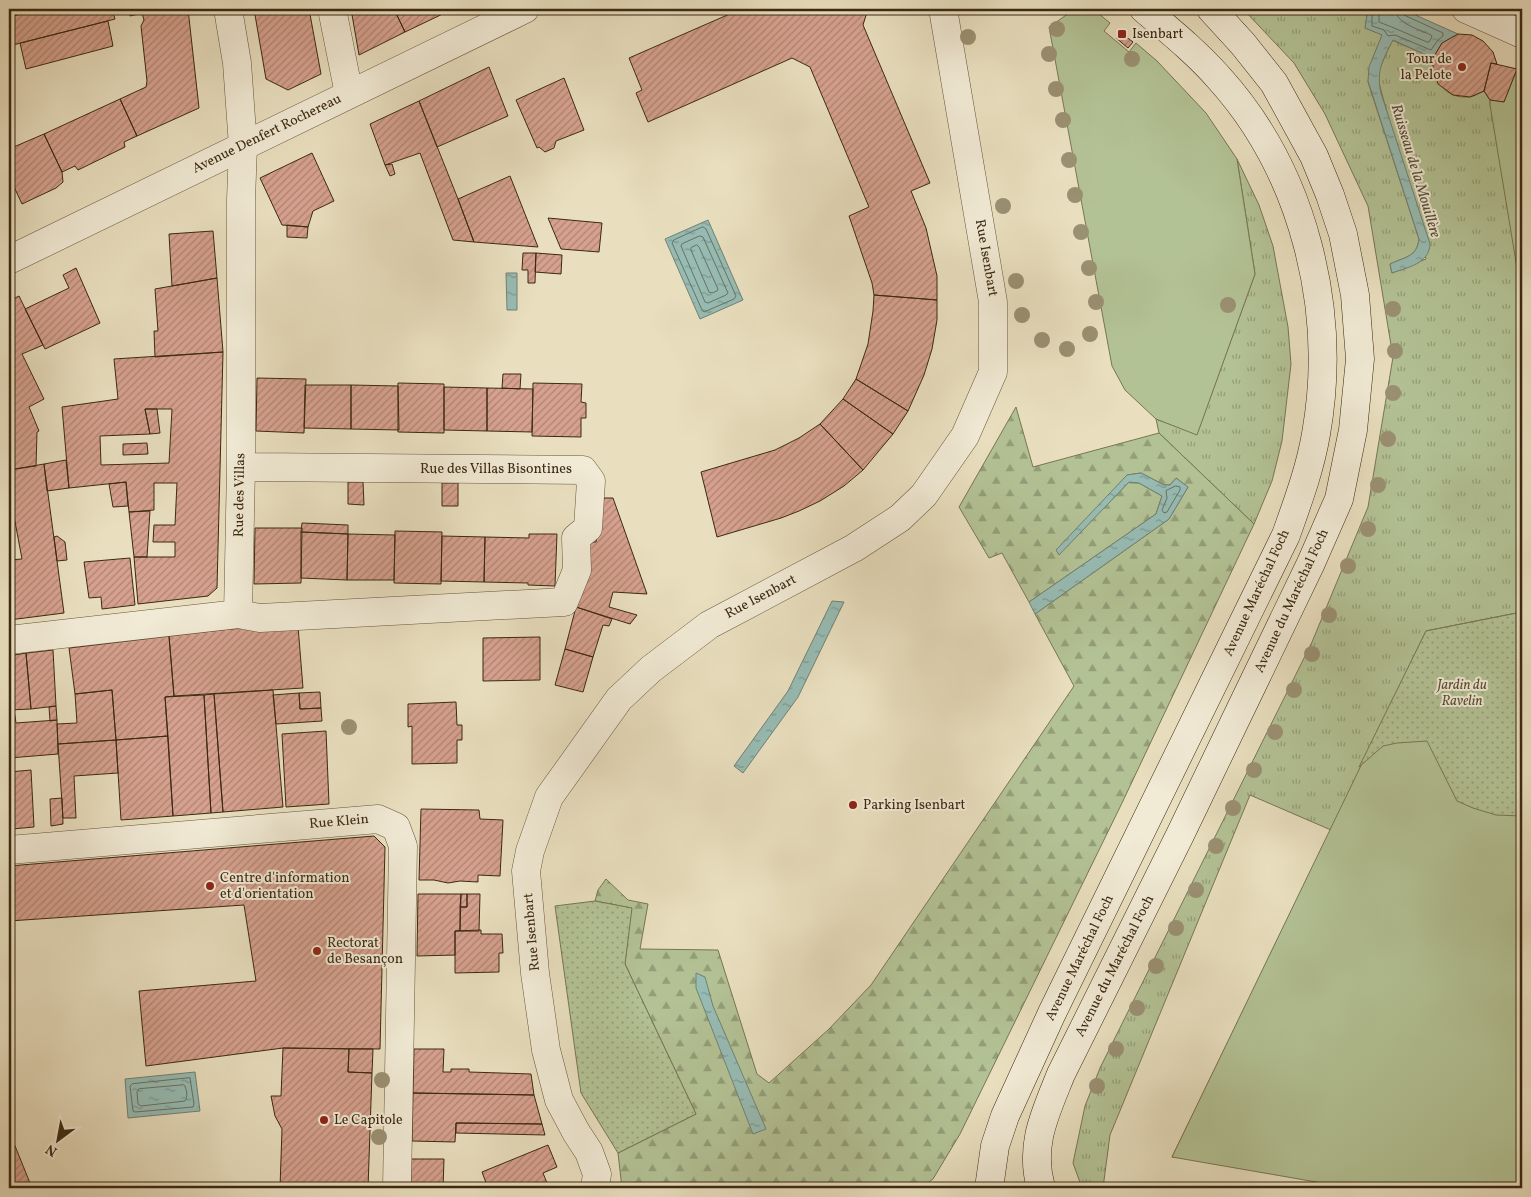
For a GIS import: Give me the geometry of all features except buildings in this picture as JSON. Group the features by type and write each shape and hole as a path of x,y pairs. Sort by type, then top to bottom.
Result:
{"street":[{"name":"Rue des Villas","path":"228,9 237,62 243,146 238,614"},
{"path":"332,9 349,94"},
{"name":"Avenue Denfert Rochereau","path":"9,260 525,9"},
{"name":"Rue Isenbart","path":"595,1188 597,1174 589,1152 559,1100 546,1050 535,973 526,871 530,851 550,797 618,699 679,646 709,625 854,548 900,518 924,495 965,436 993,372 993,302 943,9"},
{"name":"Avenue Maréchal Foch","path":"988,1188 995,1146 1005,1116 1052,1013 1286,534 1305,483 1316,434 1323,379 1323,336 1317,282 1304,233 1290,192 1272,153 1249,117 1220,79 1186,44 1144,9"},
{"name":"Avenue du Maréchal Foch","path":"1041,1188 1036,1171 1037,1145 1045,1114 1061,1074 1180,835 1311,563 1339,499 1353,430 1360,360 1355,295 1343,234 1330,195 1314,156 1274,83 1243,44 1211,9"},
{"path":"1466,9 1522,34"},
{"name":"Rue des Villas Bisontines","path":"238,614 260,618 564,602 577,570 576,538 588,528 591,481 583,470 240,467"},
{"path":"9,640 238,614"},
{"name":"Rue Klein","path":"9,850 378,819 396,827 403,846 398,1188"}],"green space":[{"path":"1075,9 1093,9 1110,23 1104,31 1129,52 1136,43 1157,61 1206,113 1237,159 1255,274 1197,435 1156,419 1125,390 1112,366 1049,27"},
{"path":"1243,9 1368,9 1365,28 1383,35 1373,58 1368,82 1419,239 1416,250 1413,253 1390,264 1392,273 1426,259 1378,79 1380,68 1392,40 1433,58 1438,80 1446,91 1453,95 1471,97 1484,91 1490,100 1490,105 1522,132 1522,612 1426,631 1522,1188 1172,1157 1331,830 1250,795 1110,1135 1103,1188 1082,1188 1073,1163 1085,1106 1100,1068 1312,642 1368,507 1393,357 1368,206 1325,114 1294,63"},
{"path":"1517,69 1522,70 1522,298 1490,105 1490,100 1504,101"},
{"path":"1237,159 1259,205 1273,246 1288,327 1291,364 1282,441 1272,481 1254,524 1159,433 1156,419 1197,434 1255,274"},
{"path":"1016,407 1033,467 1159,433 1254,524 1122,803 960,1134 933,1179 921,1188 622,1188 618,1153 696,1114 625,964 631,908 595,901 598,890 606,879 628,900 648,904 640,949 718,950 757,1074 769,1083 829,1029 871,985 1074,686 1035,614 1169,519 1188,487 1176,478 1170,485 1164,485 1141,473 1127,475 1059,554 1129,482 1139,483 1162,496 1156,514 1029,602 1002,553 989,558 959,507"},
{"path":"1522,612 1522,1188 1351,1188 1172,1157 1426,631"},
{"name":"Jardin du Ravelin","path":"1522,612 1522,816 1496,815 1457,801 1427,741 1383,746 1359,767 1426,631"},
{"path":"595,901 632,908 625,964 696,1114 618,1153 581,1093 555,906"}],"water":[{"path":"1368,9 1402,9 1458,34 1442,43 1433,58 1393,40 1381,65 1379,78 1381,93 1430,244 1426,256 1417,264 1392,273 1390,264 1413,253 1416,250 1419,239 1368,81 1369,67 1382,35 1365,28"},
{"path":"708,220 743,300 700,319 665,239"},
{"path":"506,273 517,273 517,310 507,310"},
{"path":"1141,473 1164,485 1170,485 1176,478 1188,487 1169,519 1035,614 1029,602 1156,514 1162,496 1139,483 1129,482 1059,555 1056,550 1127,475"},
{"path":"832,601 844,602 798,697 743,773 734,766 788,691"},
{"path":"696,973 705,977 713,1006 766,1129 753,1134 696,988"},
{"path":"195,1072 200,1111 128,1118 125,1079"}],"place":[{"name":"Isenbart","path":"1122,34"},
{"name":"Tour de la Pelote","path":"1462,67"},
{"name":"Parking Isenbart","path":"853,805"},
{"name":"Centre d'information et d'orientation","path":"210,886"},
{"name":"Rectorat de Besançon","path":"317,951"},
{"name":"Le Capitole","path":"324,1120"}],"water label":[{"name":"Ruisseau de la Mouillère","path":"1415,171"}]}
